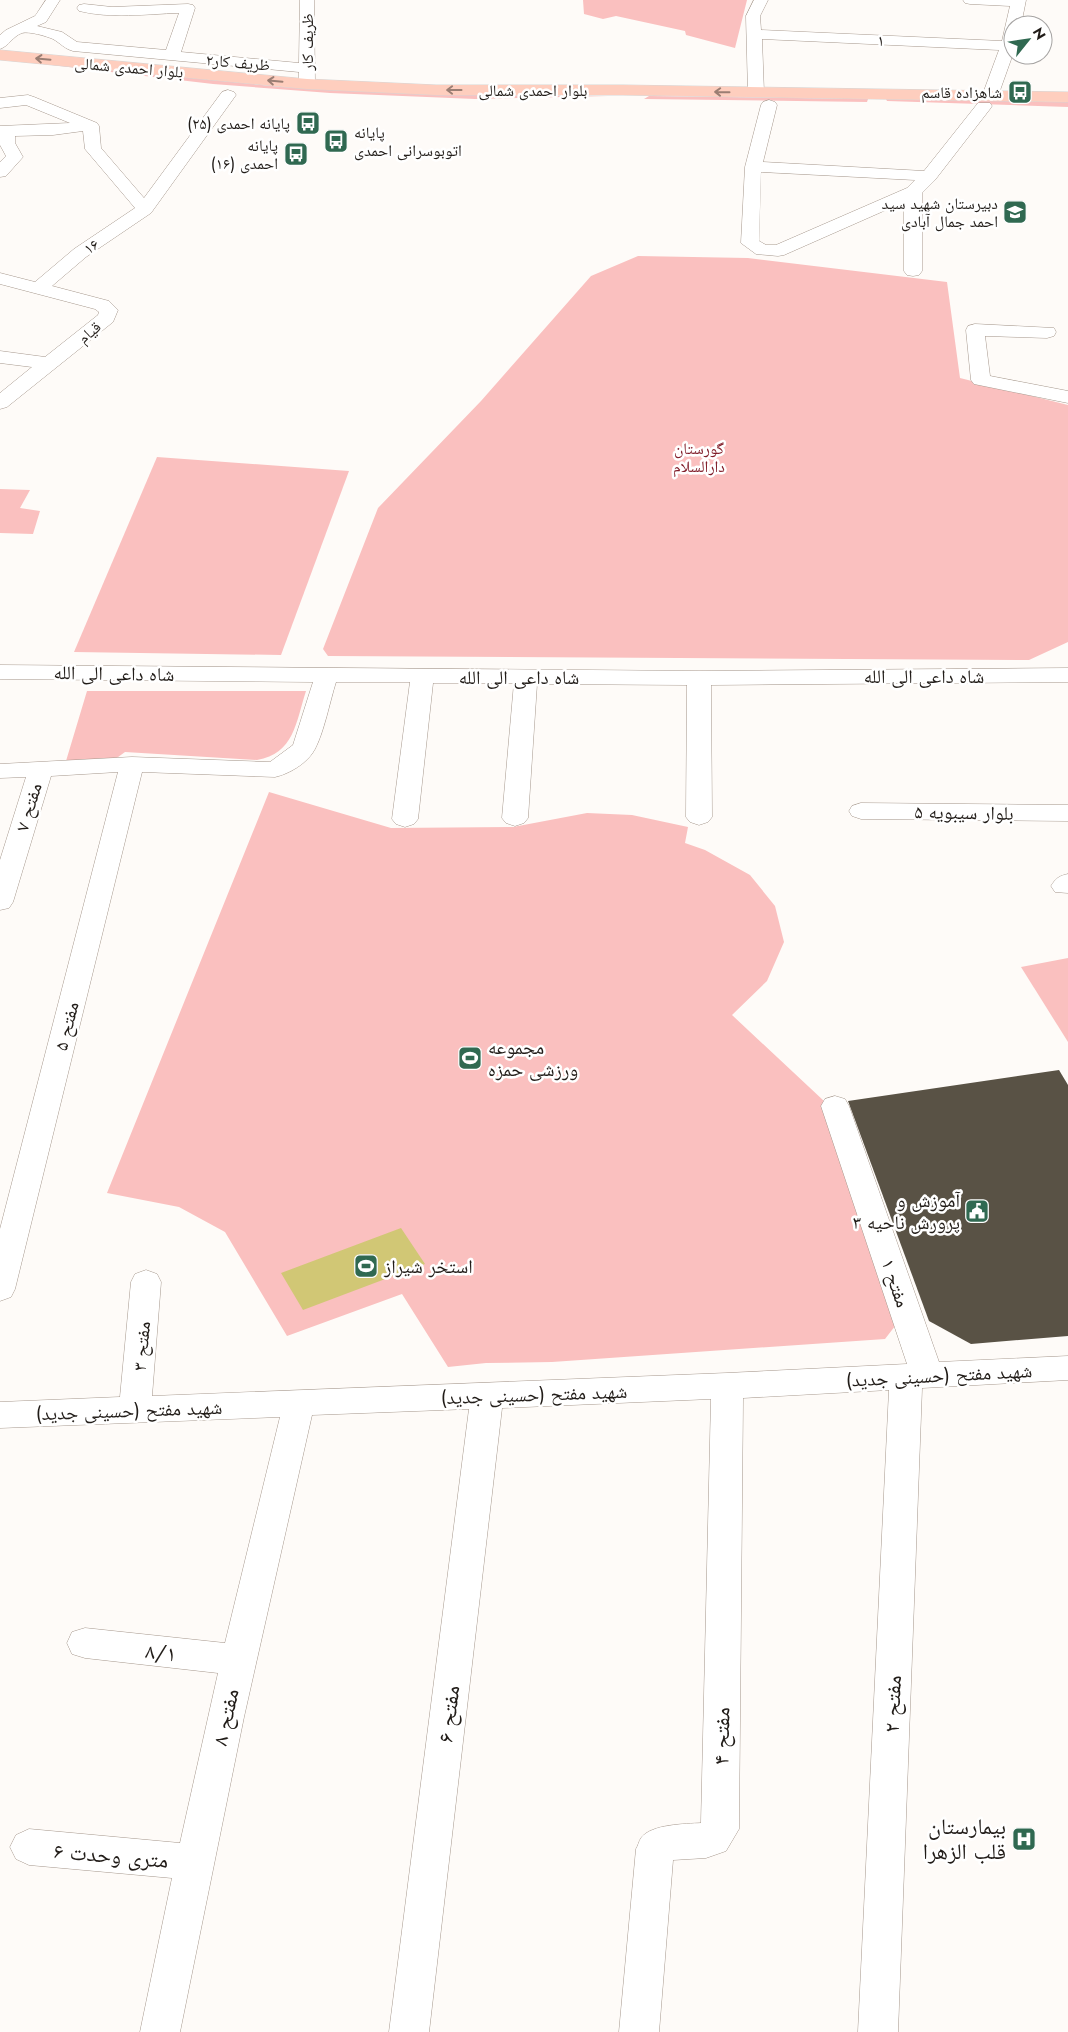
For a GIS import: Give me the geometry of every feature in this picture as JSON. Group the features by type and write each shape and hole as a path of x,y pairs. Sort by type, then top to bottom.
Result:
{"main road":[{"name":"بلوار احمدی شمالی","path":"0,55 306,76 436,90 769,105 987,101 1068,97"},
{"path":"209,93 248,96"},
{"name":"بلوار احمدی شمالی","path":"514,106 622,97 756,93 987,101 1068,108"},
{"path":"297,99 440,106"}],"street":[{"path":"0,44 11,33 41,19 54,0"},
{"name":"ظریف کار","path":"306,76 307,0"},
{"path":"756,93 753,16 761,0"},
{"path":"970,0 1018,1 1015,15"},
{"path":"84,8 112,11 188,8 172,56"},
{"path":"41,19 65,22"},
{"name":"۲ظریف کار","path":"24,28 57,35 73,46 172,56 306,76"},
{"name":"۱","path":"755,34 1003,46"},
{"path":"769,105 753,167 750,243 762,250 778,251 913,192 928,176 987,101 1003,59"},
{"path":"92,126 94,149 146,209 228,95"},
{"path":"0,103 28,100 92,126"},
{"path":"0,172 15,157 3,131 53,130 92,126"},
{"path":"753,167 928,176"},
{"path":"913,192 913,271"},
{"name":"۱۶","path":"40,287 80,253 146,209"},
{"name":"قیام","path":"0,278 40,287 102,305 109,310 106,318 0,404"},
{"path":"1047,332 975,330 981,380 1068,397"},
{"path":"0,357 50,364"},
{"path":"1038,675 1068,668"},
{"name":"شاه داعی الی الله","path":"0,672 699,678 1038,675"},
{"path":"1038,675 1068,676"},
{"path":"0,772 132,764 275,770 290,761 304,748 326,676"},
{"path":"405,819 422,676"},
{"path":"514,818 526,677"},
{"path":"699,678 699,817"},
{"name":"مفتح ۵","path":"0,1289 132,764"},
{"name":"مفتح ۷","path":"0,902 40,770"},
{"name":"بلوار سیبویه ۵","path":"861,811 1068,813"},
{"name":"مفتح ۱","path":"835,1106 917,1376"},
{"name":"مفتح ۳","path":"136,1410 146,1282"},
{"name":"شهید مفتح (حسینی جدید)","path":"0,1415 727,1386 1068,1368"},
{"name":"مفتح ۲","path":"878,2032 917,1376"},
{"name":"مفتح ۴","path":"639,2032 655,1849 664,1842 702,1842 713,1839 720,1829 727,1386"},
{"name":"مفتح ۶","path":"409,2032 487,1396"},
{"name":"مفتح ۸","path":"160,2032 193,1862 238,1660 299,1403"},
{"name":"۸/۱","path":"85,1643 238,1660"},
{"name":"۶ متری وحدت","path":"29,1847 193,1862"}],"green space":[{"path":"583,0 747,0 735,48 686,35 685,31 616,16 603,19 584,14"},
{"path":"0,59 283,87 486,95 608,96 475,99 330,93 213,84"},
{"path":"649,96 868,99 867,102 644,99"},
{"path":"886,99 1068,102 1068,107 887,101"},
{"name":"گورستان دارالسلام","path":"638,256 748,258 947,282 960,378 1068,405 1068,642 1029,660 328,656 323,649 378,508 481,401 591,276"},
{"path":"157,457 349,471 281,655 74,652"},
{"path":"0,489 30,490 20,508 40,511 33,534 0,533"},
{"path":"87,691 306,691 292,735 279,751 269,757 257,760 125,752 114,760 66,761"},
{"name":"مجموعه ورزشی حمزه","path":"269,792 391,828 513,827 587,813 632,815 688,827 685,843 705,850 750,875 775,906 784,942 767,981 732,1015 824,1101 902,1317 885,1339 552,1362 486,1363 448,1367 402,1294 287,1336 225,1232 179,1207 107,1193"},
{"path":"1068,958 1068,1042 1021,967"}],"shaded area":[{"path":"401,1228 425,1264 303,1310 281,1273"}],"building":[{"name":"آموزش و پرورش ناحیه ۳","path":"1059,1070 1068,1085 1068,1336 971,1344 929,1321 848,1101"}],"place":[{"name":"شاهزاده قاسم","path":"1020,92"},
{"name":"پایانه احمدی (۲۵)","path":"308,123"},
{"name":"پایانه اتوبوسرانی احمدی","path":"336,141"},
{"name":"پایانه احمدی (۱۶)","path":"296,154"},
{"name":"دبیرستان شهید سید احمد جمال آبادی","path":"1015,212"},
{"name":"مجموعه ورزشی حمزه","path":"470,1058"},
{"name":"آموزش و پرورش ناحیه ۳","path":"977,1211"},
{"name":"استخر شیراز","path":"366,1266"},
{"name":"بیمارستان قلب الزهرا","path":"1024,1839"}]}
